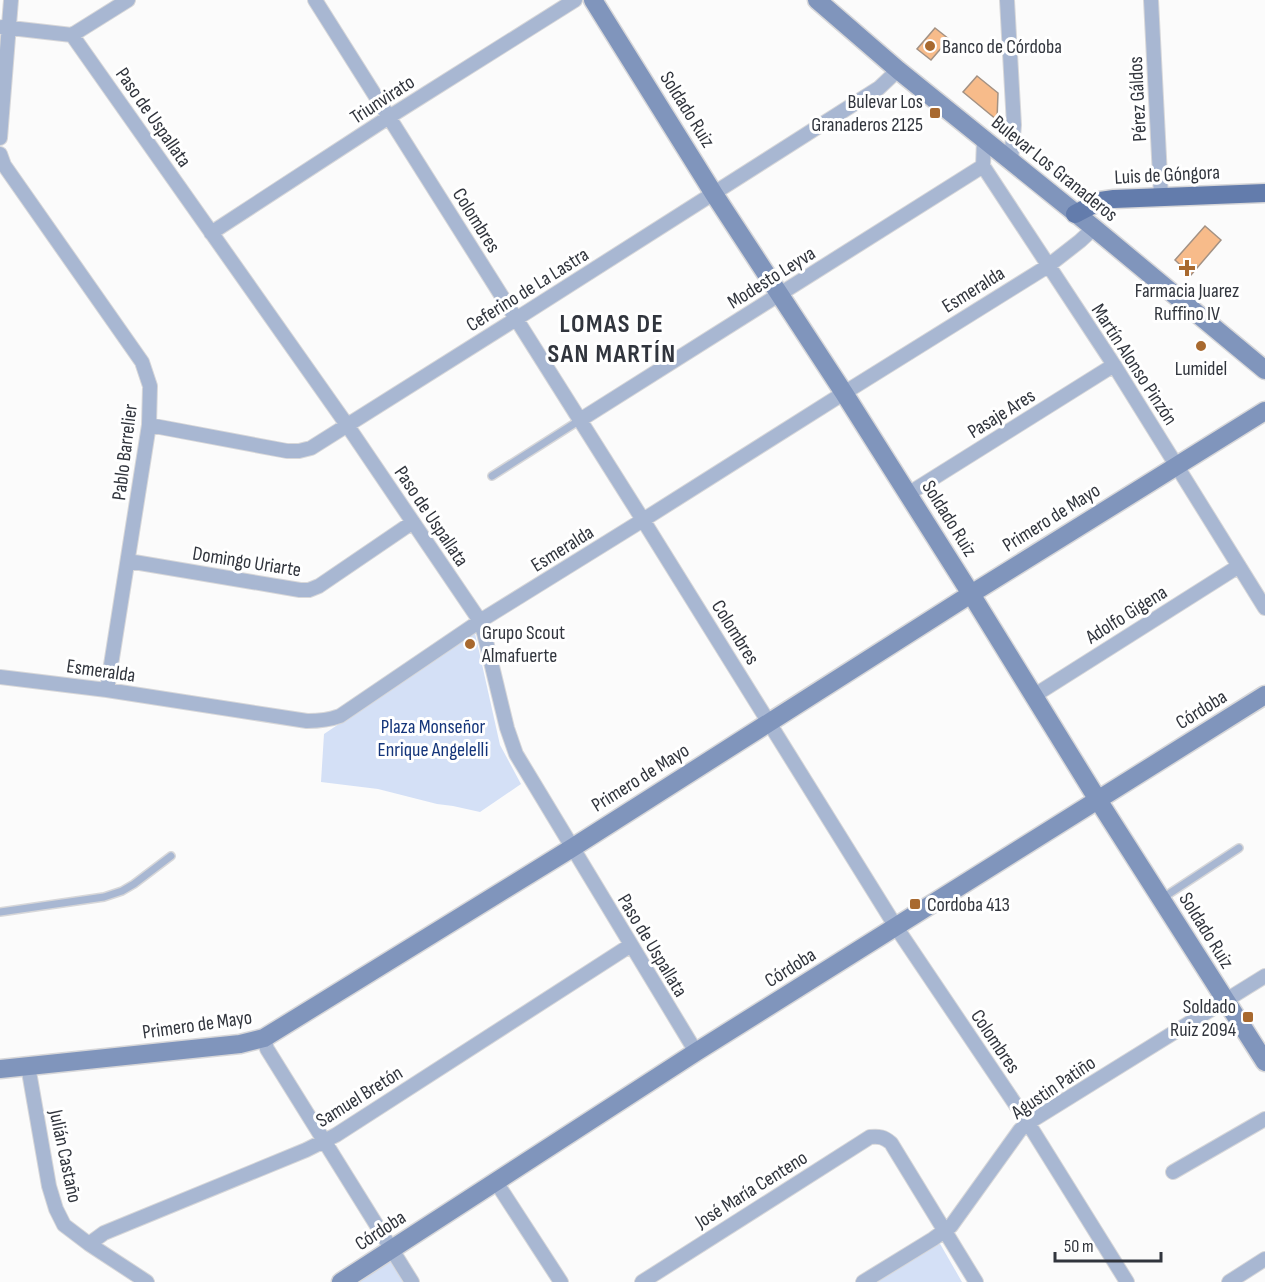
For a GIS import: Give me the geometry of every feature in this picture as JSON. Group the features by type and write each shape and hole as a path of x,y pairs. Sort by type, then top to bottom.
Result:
{"main road":[{"name":"Soldado Ruiz","path":"593,0 714,194 844,393 1035,694 1098,800 1265,1062"},
{"name":"Bulevar Los Granaderos","path":"817,0 898,70 1265,370"},
{"name":"Luis de Góngora","path":"1075,214 1100,201 1114,199 1265,192"},
{"name":"Primero de Mayo","path":"0,1069 240,1044 264,1038 572,848 971,594 1265,411"},
{"name":"Córdoba","path":"341,1282 696,1052 1265,695"}],"street":[{"path":"0,138 4,28 11,0"},
{"path":"4,28 72,35 128,0"},
{"name":"Colombres","path":"315,0 896,927 1028,1123 1127,1282"},
{"name":"Triunvirato","path":"211,233 575,0"},
{"path":"1007,0 1014,124 1011,161"},
{"name":"Pérez Gáldos","path":"1151,0 1161,196"},
{"name":"Paso de Uspallata","path":"72,35 347,425 480,621 516,754 696,1052"},
{"name":"Ceferino de La Lastra","path":"149,425 287,451 311,448 879,88 898,70"},
{"path":"982,166 984,140"},
{"name":"Pablo Barrelier","path":"0,154 4,165 142,362 150,386 149,425 107,690"},
{"name":"Martín Alonso Pinzón","path":"982,166 1114,365 1265,608"},
{"name":"Modesto Leyva","path":"580,420 982,166"},
{"name":"Esmeralda","path":"0,677 107,690 307,721 330,720 340,716 480,621 1048,266 1094,228"},
{"name":"Pasaje Ares","path":"908,494 1114,365"},
{"name":"Domingo Uriarte","path":"128,561 309,590 319,586 413,522"},
{"name":"Adolfo Gigena","path":"1035,694 1239,566"},
{"name":"Samuel Bretón","path":"89,1244 104,1233 323,1141 346,1129 631,945"},
{"name":"Agustin Patiño","path":"863,1282 951,1226 1020,1130 1028,1123 1265,976"},
{"path":"264,1038 267,1049 412,1282"},
{"name":"Julián Castaño","path":"28,1066 52,1199 64,1225 147,1282"},
{"path":"1173,1172 1265,1119"},
{"name":"José María Centeno","path":"642,1282 870,1137 884,1137 891,1143 945,1231"},
{"path":"496,1182 561,1282"},
{"path":"945,1231 976,1282"},
{"path":"1228,1282 1265,1259"}],"lane":[{"path":"492,476 580,420"},
{"path":"1161,899 1239,848"},
{"path":"0,912 104,897 134,885 171,855"}],"green space":[{"name":"Plaza Monseñor Enrique Angelelli","path":"475,633 500,745 521,784 480,812 378,789 321,782 324,734"},
{"path":"939,1242 962,1282 876,1282"},
{"path":"391,1261 403,1282 359,1282"}],"building":[{"path":"935,28 949,39 931,60 917,49"},
{"path":"977,76 998,93 997,120 963,92"},
{"path":"1205,226 1221,240 1191,275 1175,260"}],"place":[{"name":"Banco de Córdoba","path":"930,46"},
{"name":"Bulevar Los Granaderos 2125","path":"935,113"},
{"name":"Farmacia Juarez Ruffino IV","path":"1187,268"},
{"name":"Lumidel","path":"1201,346"},
{"name":"Grupo Scout Almafuerte","path":"470,644"},
{"name":"Cordoba 413","path":"915,904"},
{"name":"Soldado Ruiz 2094","path":"1248,1017"}],"district":[{"name":"LOMAS DE SAN MARTÍN","path":"612,338"}]}
